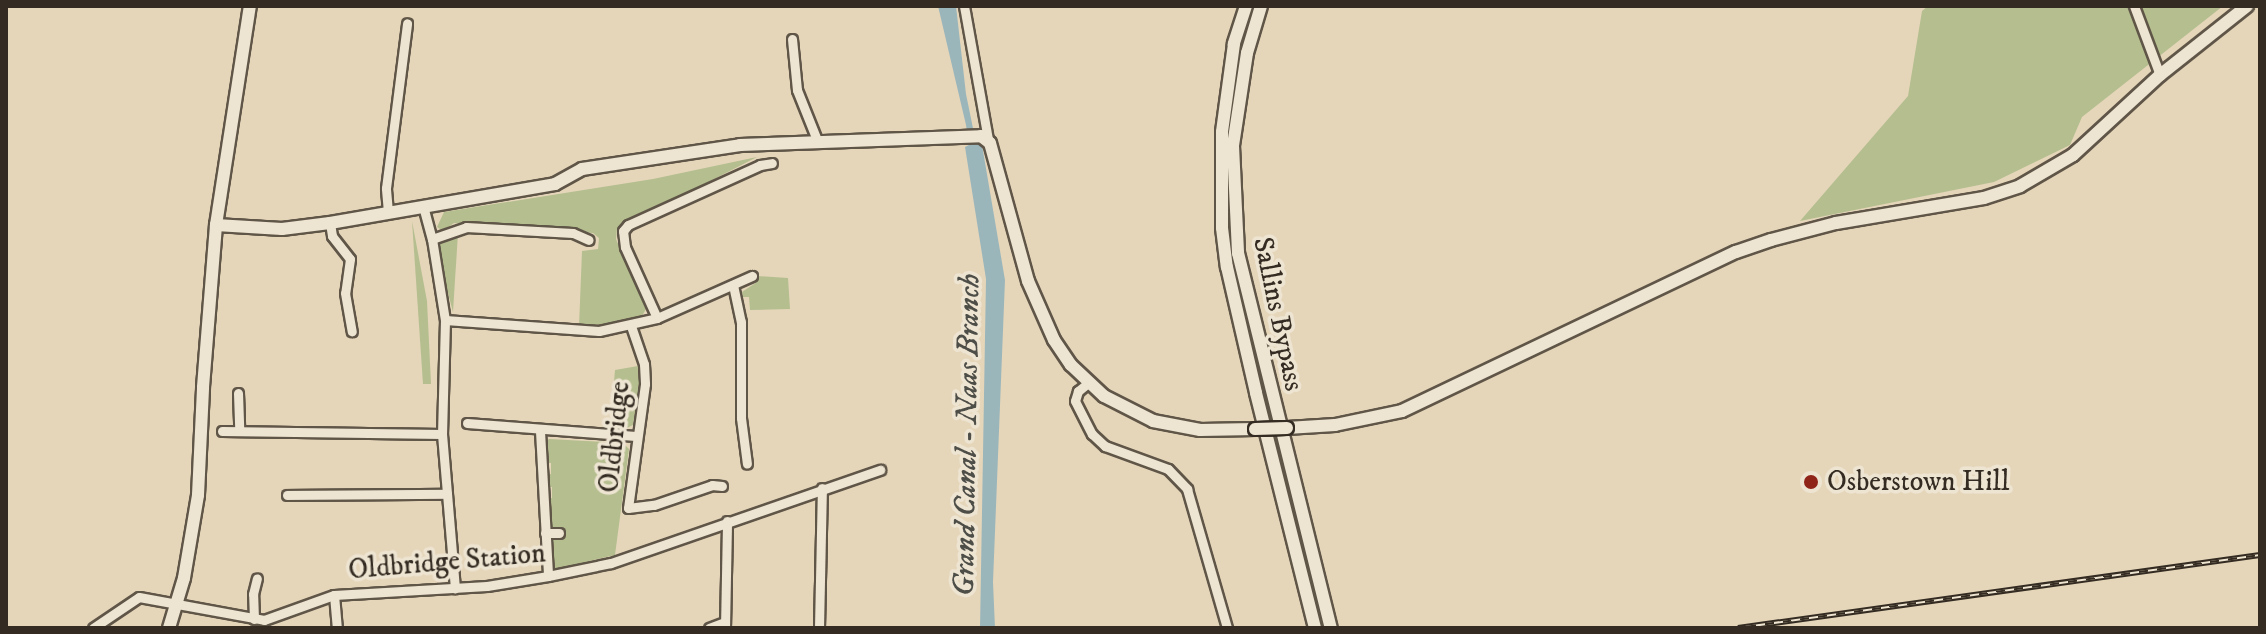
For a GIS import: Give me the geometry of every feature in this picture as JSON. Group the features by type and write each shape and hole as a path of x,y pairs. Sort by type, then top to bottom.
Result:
{"street":[{"path":"169,628 177,603 198,495 216,225 250,6"},
{"path":"964,6 984,137 1028,281 1054,340 1088,383 1104,396 1153,421 1200,430 1335,425 1402,411 1736,252 1836,223 1984,198 2020,186 2073,155 2160,75 2247,6"},
{"name":"Sallins Bypass","path":"1246,6 1232,56 1222,132 1222,228 1227,267 1256,393 1315,628"},
{"name":"Sallins Bypass","path":"1261,6 1247,53 1233,146 1238,253 1331,628"},
{"path":"2134,6 2160,75"},
{"path":"388,212 386,188 407,23"},
{"path":"792,39 797,90 817,140"},
{"path":"216,225 282,229 330,223 555,184 582,169 740,145 817,140 984,137"},
{"path":"657,318 625,247 623,231 628,225 760,165 772,163"},
{"path":"423,206 432,239 445,320 442,434 455,588"},
{"path":"330,223 332,236 350,259 345,293 352,331"},
{"path":"432,239 466,227 573,233 589,240"},
{"path":"445,320 599,331 657,318 752,276"},
{"path":"733,285 741,322 741,418 747,464"},
{"name":"Oldbridge","path":"631,326 644,364 628,508 654,505 712,485 722,486"},
{"path":"1088,383 1078,391 1075,401 1092,434 1105,446 1168,469 1187,489 1227,628"},
{"path":"238,393 239,431"},
{"path":"467,423 636,436"},
{"path":"222,431 442,434"},
{"path":"540,431 548,576"},
{"name":"Oldbridge Station","path":"93,628 139,597 177,603 242,623 264,620 334,595 455,588 548,576 611,563 880,470"},
{"path":"819,628 822,488"},
{"path":"287,495 447,494"},
{"path":"627,520 628,508"},
{"path":"709,628 725,625 727,521"},
{"path":"545,533 559,533"},
{"path":"254,619 253,594 257,578"},
{"name":"Oldbridge Station","path":"334,595 337,628"}],"green space":[{"path":"1928,6 2223,6 2082,117 2070,145 1994,182 1800,221 1908,96 1922,11"},
{"path":"757,157 617,229 616,239 646,309 642,316 623,323 579,327 582,251 598,249 599,238 593,233 454,223 443,231 437,227 444,212 653,179"},
{"path":"412,221 427,301 431,384 423,384"},
{"path":"458,233 453,312 440,263 440,244"},
{"path":"757,276 788,278 790,309 750,310 749,297 743,297 742,292 757,282"},
{"path":"638,366 640,377 633,425 610,428 615,370"},
{"path":"549,439 623,443 629,449 615,555 555,569 550,566 549,538 562,537 562,530 548,531 546,499 552,498 552,487 546,487 545,475 551,474 551,463 544,463 543,443"}],"water":[{"path":"938,6 956,6 966,94 976,143 982,145 1005,280 993,582 995,628 980,628 986,279 965,147 969,145 966,125"}],"railway":[{"path":"1738,628 2260,555"}],"place":[{"name":"Osberstown Hill","path":"1811,482"}],"water label":[{"name":"Grand Canal - Naas Branch","path":"968,435"}]}
